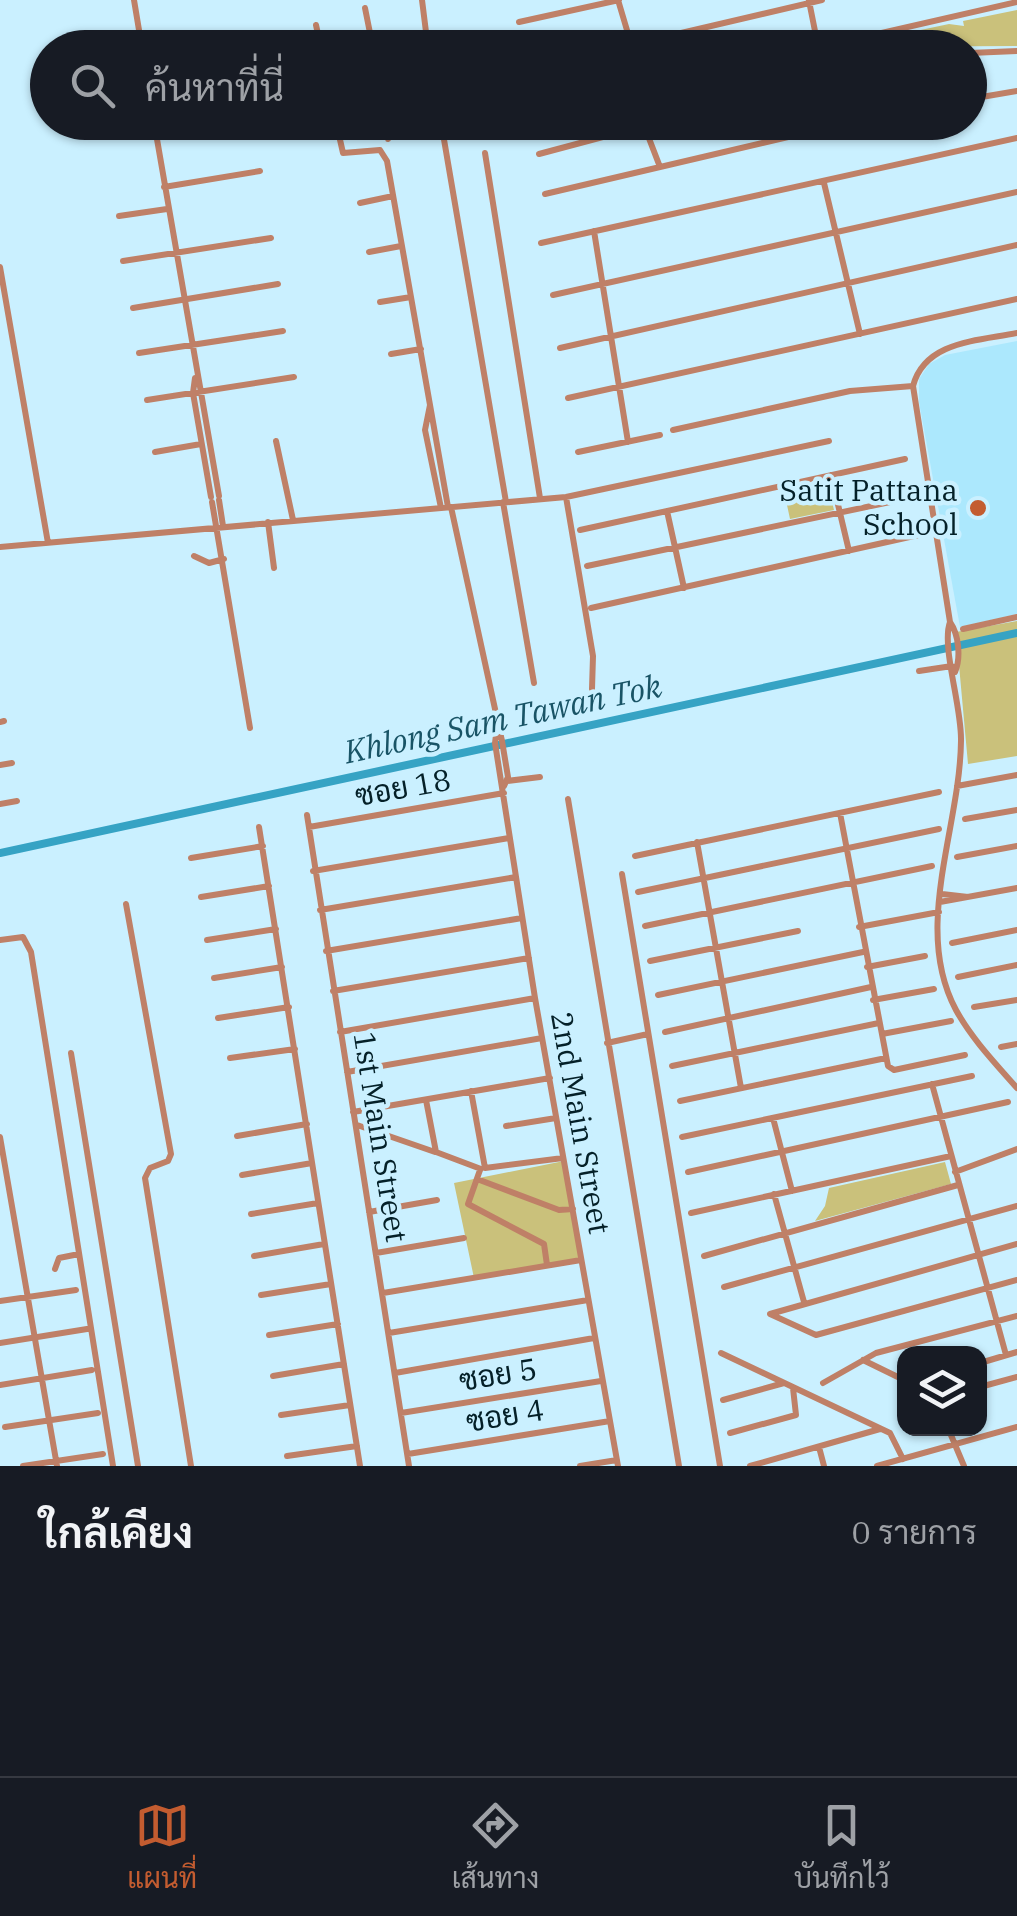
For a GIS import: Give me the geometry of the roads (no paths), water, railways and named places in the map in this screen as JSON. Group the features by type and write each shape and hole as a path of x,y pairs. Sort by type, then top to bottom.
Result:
{"street":[{"path":"134,0 139,30"},
{"path":"422,0 426,30"},
{"path":"519,22 618,0 627,30"},
{"path":"695,30 822,0"},
{"path":"809,1 815,30"},
{"path":"895,30 1017,2"},
{"path":"366,8 369,30"},
{"path":"316,25 317,30"},
{"path":"987,52 1017,50"},
{"path":"987,96 1017,91"},
{"path":"541,242 1017,138"},
{"path":"157,140 195,376 202,444 215,499"},
{"name":"2nd Main Street","path":"340,140 343,153 380,150 385,156 430,404 425,430 447,507 497,727 509,838 535,998 618,1463"},
{"path":"444,140 534,683"},
{"path":"539,154 596,140"},
{"path":"650,140 660,167"},
{"path":"546,194 774,140"},
{"path":"484,153 540,498"},
{"path":"164,186 260,171"},
{"path":"824,183 860,334"},
{"path":"553,295 1017,192"},
{"path":"360,202 393,196"},
{"path":"119,216 167,209"},
{"path":"594,231 628,442"},
{"path":"124,262 271,238"},
{"path":"560,348 1017,244"},
{"path":"370,252 401,246"},
{"path":"0,266 48,543"},
{"path":"133,308 278,284"},
{"path":"380,302 410,296"},
{"path":"568,398 1017,299"},
{"path":"139,353 283,331"},
{"path":"1017,332 941,350 922,364 913,386 950,622 946,636 961,720 957,786 939,912 939,965 951,1000 980,1046 1017,1088"},
{"path":"391,354 421,349"},
{"path":"146,400 294,376"},
{"path":"673,430 850,391 913,386"},
{"path":"197,392 250,728"},
{"path":"578,452 660,436"},
{"path":"276,440 293,520"},
{"path":"0,547 566,497 829,442"},
{"path":"155,452 202,444"},
{"path":"580,530 906,459"},
{"path":"831,475 848,551"},
{"path":"586,566 928,494"},
{"path":"566,497 593,656 592,689"},
{"path":"667,511 684,588"},
{"path":"268,522 274,568"},
{"path":"590,608 923,534"},
{"path":"194,556 209,562 224,560"},
{"path":"959,630 1017,617"},
{"path":"950,622 959,630"},
{"path":"954,666 959,630"},
{"path":"919,671 954,666"},
{"path":"0,764 12,763"},
{"path":"957,786 1017,775"},
{"name":"ซอย 18","path":"309,827 540,777"},
{"path":"635,856 939,792"},
{"path":"568,799 679,1466"},
{"path":"0,804 17,801"},
{"path":"965,819 1017,810"},
{"path":"840,813 863,952 886,1058 894,1070 965,1054"},
{"name":"1st Main Street","path":"307,815 410,1466"},
{"path":"260,827 360,1466"},
{"path":"638,892 938,829"},
{"path":"314,871 509,838"},
{"path":"697,842 741,1088"},
{"path":"191,858 263,846"},
{"path":"957,856 1017,846"},
{"path":"644,926 932,866"},
{"path":"622,874 720,1466"},
{"path":"319,910 516,877"},
{"path":"201,897 269,886"},
{"path":"941,898 1017,888"},
{"path":"126,904 171,1154 168,1161 150,1168 145,1178 191,1466"},
{"path":"859,927 939,912"},
{"path":"326,951 522,918"},
{"path":"207,940 276,929"},
{"path":"952,942 1017,930"},
{"path":"650,961 798,931"},
{"path":"0,940 23,937 31,952 113,1466"},
{"path":"658,996 863,952"},
{"path":"867,967 926,956"},
{"path":"333,991 529,958"},
{"path":"958,977 1017,966"},
{"path":"214,978 282,967"},
{"path":"665,1032 871,987"},
{"path":"873,1000 934,989"},
{"path":"340,1032 535,998"},
{"path":"974,1007 1017,1000"},
{"path":"218,1018 289,1007"},
{"path":"882,1034 951,1021"},
{"path":"672,1066 879,1022"},
{"path":"608,1043 648,1034"},
{"path":"346,1072 542,1038"},
{"path":"1001,1048 1017,1044"},
{"path":"230,1058 296,1049"},
{"path":"70,1054 138,1466"},
{"path":"680,1102 886,1058"},
{"path":"682,1137 972,1076"},
{"path":"353,1112 550,1078"},
{"path":"932,1084 1006,1355"},
{"path":"472,1091 480,1172 468,1204 544,1244 547,1265"},
{"path":"426,1100 436,1152"},
{"path":"688,1172 1008,1102"},
{"path":"506,1126 556,1118"},
{"path":"773,1118 792,1191"},
{"path":"237,1136 308,1124"},
{"path":"355,1125 436,1152 548,1206 572,1209"},
{"path":"0,1138 56,1463"},
{"path":"955,1172 1017,1149"},
{"path":"691,1213 950,1156"},
{"path":"480,1172 563,1158"},
{"path":"242,1175 312,1163"},
{"path":"704,1256 958,1186"},
{"path":"774,1194 804,1302"},
{"path":"370,1212 437,1200"},
{"path":"251,1214 318,1203"},
{"path":"724,1287 1017,1206"},
{"path":"0,1210 10,1208"},
{"path":"376,1253 464,1238"},
{"path":"254,1256 324,1244"},
{"path":"1017,1244 804,1302 770,1316 816,1335 1017,1280"},
{"path":"55,1269 59,1258 79,1254"},
{"path":"382,1293 582,1260"},
{"path":"261,1296 331,1284"},
{"path":"0,1301 76,1290"},
{"path":"389,1333 588,1300"},
{"path":"822,1383 862,1360 1017,1316"},
{"path":"269,1336 338,1324"},
{"path":"0,1343 87,1329"},
{"path":"395,1373 594,1338"},
{"path":"987,1361 1017,1352"},
{"path":"721,1353 894,1436 902,1459"},
{"path":"862,1360 897,1377"},
{"path":"273,1376 344,1364"},
{"path":"0,1385 92,1370"},
{"path":"987,1385 1017,1377"},
{"name":"ซอย 5","path":"402,1413 601,1380"},
{"path":"723,1400 789,1385"},
{"path":"730,1433 796,1416 798,1408 789,1385"},
{"path":"281,1416 350,1404"},
{"path":"4,1427 98,1412"},
{"name":"ซอย 4","path":"408,1454 610,1421"},
{"path":"877,1466 1017,1427"},
{"path":"750,1466 882,1429"},
{"path":"952,1436 964,1466"},
{"path":"287,1456 357,1446"},
{"path":"819,1447 824,1466"},
{"path":"23,1466 103,1454"},
{"path":"580,1466 618,1463"}],"waterway":[{"name":"Khlong Sam Tawan Tok","path":"0,853 1017,633"}],"place":[{"name":"Satit Pattana School","path":"978,508"}]}
